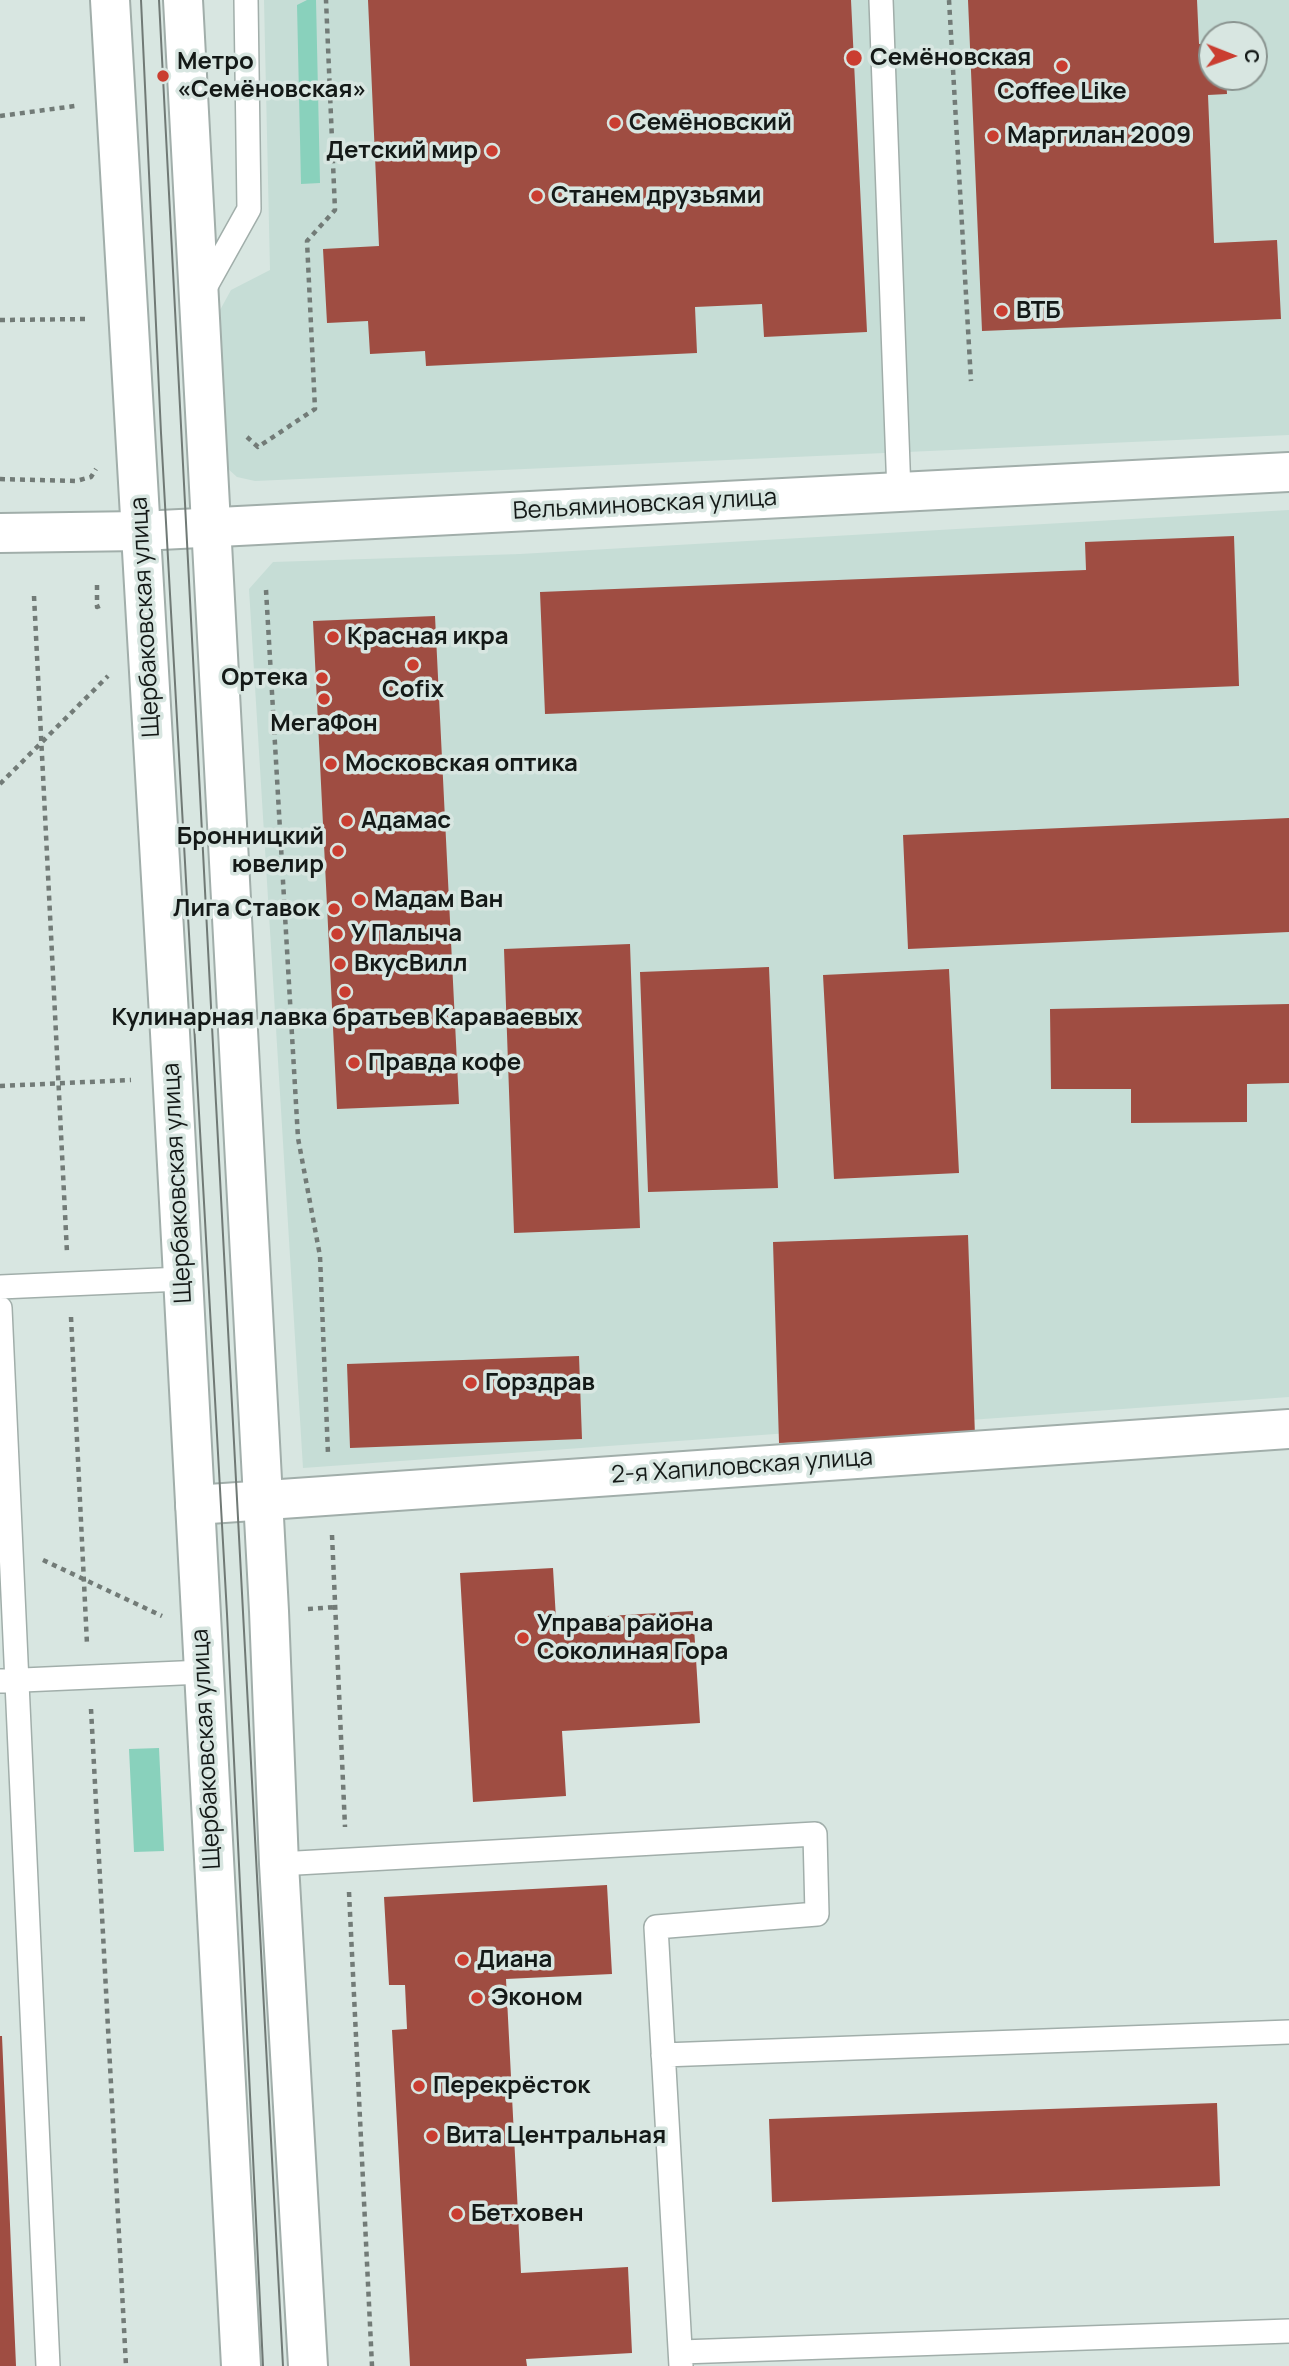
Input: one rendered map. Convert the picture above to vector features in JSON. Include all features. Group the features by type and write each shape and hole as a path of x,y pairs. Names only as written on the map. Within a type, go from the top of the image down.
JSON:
{"main road":[{"name":"Щербаковская улица","path":"110,0 241,2366"},
{"path":"183,0 201,295 279,1864 308,2366"},
{"name":"Вельяминовская улица","path":"0,533 141,531 1289,472"},
{"name":"2-я Хапиловская улица","path":"195,1505 1289,1429"}],"lane":[{"path":"201,295 249,209 246,0"},
{"path":"880,0 899,493"},
{"path":"0,1287 182,1279"},
{"path":"0,1308 11,1544 9,1682 48,2366"},
{"path":"9,1682 203,1671"},
{"path":"279,1864 814,1834 817,1914 656,1927 681,2359 1289,2331"},
{"path":"663,2055 1289,2032"}],"path":[{"path":"240,430 258,447 314,409 307,241 335,210 326,0"},
{"path":"949,0 971,381"},
{"path":"0,116 83,106"},
{"path":"0,320 93,319"},
{"path":"91,477 94,486"},
{"path":"0,479 76,481"},
{"path":"97,585 97,607"},
{"path":"266,590 298,1138 320,1256 328,1461"},
{"path":"34,596 126,2366"},
{"path":"0,784 113,670"},
{"path":"0,1086 135,1080"},
{"path":"331,1530 372,2366"},
{"path":"11,1544 166,1617"}],"shaded area":[{"path":"264,0 1289,0 1289,435 255,481 237,477 226,467 214,321 231,290 270,270"},
{"path":"1289,510 1289,1397 303,1468 249,589 273,562 520,554"}],"green space":[{"path":"307,0 316,0 320,183 301,184 297,5"},
{"path":"159,1748 164,1851 134,1852 129,1749"}],"building":[{"name":"Семёновский","path":"368,0 851,0 867,332 764,337 762,304 695,307 697,353 426,366 425,351 370,354 368,321 327,323 323,249 379,246"},
{"path":"968,0 1197,0 1198,91 1227,91 1227,94 1208,95 1214,243 1277,240 1281,319 982,331"},
{"path":"1234,536 1239,686 545,714 540,592 1086,570 1085,542"},
{"path":"435,616 459,1104 337,1109 313,621"},
{"path":"1289,818 1289,932 908,949 903,835"},
{"path":"630,944 640,1228 514,1233 504,949"},
{"path":"769,967 778,1188 648,1192 640,972"},
{"path":"949,969 959,1173 834,1179 823,975"},
{"path":"1289,1004 1289,1083 1247,1084 1247,1122 1131,1123 1131,1089 1051,1089 1050,1009"},
{"path":"968,1235 975,1436 779,1443 773,1242"},
{"path":"579,1356 582,1439 350,1448 347,1364"},
{"path":"553,1568 556,1619 693,1611 700,1723 562,1731 566,1796 473,1802 460,1573"},
{"path":"607,1885 612,1974 506,1979 521,2273 628,2267 632,2353 526,2359 527,2366 410,2366 392,2030 407,2029 405,1985 389,1985 384,1897"},
{"path":"2,2036 16,2366 0,2366"},
{"path":"1217,2103 1220,2186 772,2202 769,2119"}],"tram line":[{"path":"141,0 161,433 227,1614 263,2366"},
{"path":"159,0 283,2366"}],"place":[{"name":"Семёновская","path":"854,58"},
{"name":"Coffee Like","path":"1062,66"},
{"name":"Метро «Семёновская»","path":"163,76"},
{"name":"Семёновский","path":"615,123"},
{"name":"Маргилан 2009","path":"993,136"},
{"name":"Детский мир","path":"492,151"},
{"name":"Станем друзьями","path":"537,196"},
{"name":"ВТБ","path":"1002,311"},
{"name":"Красная икра","path":"333,637"},
{"name":"Cofix","path":"413,665"},
{"name":"Ортека","path":"322,678"},
{"name":"МегаФон","path":"324,699"},
{"name":"Московская оптика","path":"331,764"},
{"name":"Адамас","path":"347,821"},
{"name":"Бронницкий ювелир","path":"338,851"},
{"name":"Мадам Ван","path":"360,900"},
{"name":"Лига Ставок","path":"334,909"},
{"name":"У Палыча","path":"337,934"},
{"name":"ВкусВилл","path":"340,964"},
{"name":"Кулинарная лавка братьев Караваевых","path":"345,992"},
{"name":"Правда кофе","path":"354,1063"},
{"name":"Горздрав","path":"471,1383"},
{"name":"Управа района Соколиная Гора","path":"523,1638"},
{"name":"Диана","path":"463,1960"},
{"name":"Эконом","path":"477,1998"},
{"name":"Перекрёсток","path":"419,2086"},
{"name":"Вита Центральная","path":"432,2136"},
{"name":"Бетховен","path":"457,2214"}]}
